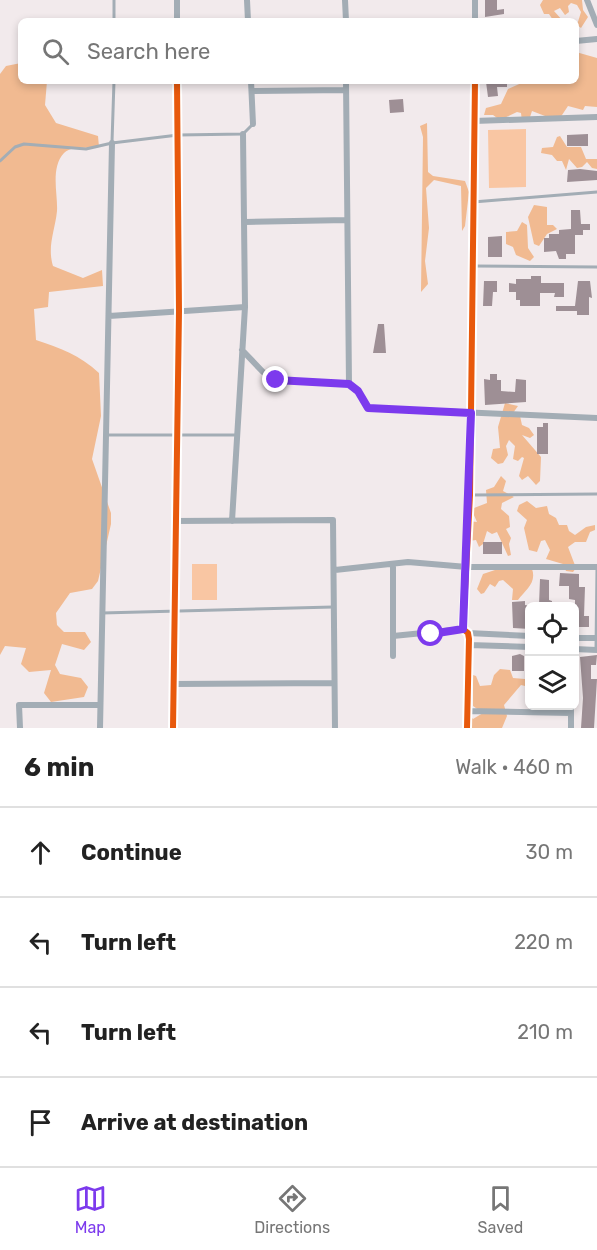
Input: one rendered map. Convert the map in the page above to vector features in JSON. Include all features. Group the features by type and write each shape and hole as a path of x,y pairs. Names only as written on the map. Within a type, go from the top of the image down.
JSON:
{"street":[{"path":"177,0 177,18"},
{"path":"247,0 248,18"},
{"path":"345,0 346,18"},
{"path":"475,0 475,18"},
{"path":"587,0 597,25"},
{"path":"579,41 597,39"},
{"path":"173,728 178,311 177,84"},
{"path":"251,84 253,124"},
{"path":"346,84 349,384"},
{"path":"467,728 469,645 465,631 470,495 475,84"},
{"path":"252,91 346,90"},
{"path":"474,121 597,117"},
{"path":"232,520 245,307 243,134"},
{"path":"100,728 100,613 108,435 112,143"},
{"path":"245,222 347,220"},
{"path":"109,316 245,307"},
{"path":"242,350 263,372 276,380 349,384 358,391 368,408 597,418"},
{"path":"174,521 333,520 335,728"},
{"path":"335,570 408,562 466,567 597,566"},
{"path":"393,564 393,656"},
{"path":"393,636 465,631 525,636"},
{"path":"579,638 596,638"},
{"path":"469,645 525,647"},
{"path":"579,649 596,650"},
{"path":"174,684 334,683"},
{"path":"20,728 19,705 100,705"},
{"path":"467,711 525,710"},
{"path":"571,710 571,728"}],"lane":[{"path":"114,0 114,18"},
{"path":"112,143 114,84"},
{"path":"0,161 15,147 24,144 86,149 112,143 178,135 243,134 253,124"},
{"path":"473,201 597,192"},
{"path":"473,266 597,267"},
{"path":"108,435 237,435"},
{"path":"470,495 597,494"},
{"path":"596,650 597,566"},
{"path":"100,613 333,607"}],"shaded area":[{"path":"543,0 582,0 583,10 588,17 581,28 579,18 581,12 577,5 571,3 568,6 569,12 565,15 560,8 554,11 560,18 552,18 549,14 544,14 540,5"},
{"path":"579,53 597,58 597,107 585,106 583,110 568,106 558,121 532,111 530,117 522,122 521,113 517,112 500,120 493,115 484,115 486,108 501,104 508,89 519,84 579,84"},
{"path":"18,64 18,84 47,84 45,105 56,123 98,136 99,147 71,149 64,153 57,166 57,211 51,259 53,266 83,278 102,270 103,286 49,292 48,307 34,309 36,340 77,357 99,373 101,416 92,459 111,513 111,524 98,581 92,589 70,593 56,613 57,625 64,632 85,632 91,642 84,650 62,644 55,665 60,674 81,678 88,687 84,697 51,702 44,693 51,670 29,672 21,664 26,648 5,646 0,655 0,74 6,66"},
{"path":"427,123 428,172 433,176 465,181 469,192 465,226 462,231 461,186 434,180 426,188 429,228 425,261 428,284 421,292 423,137 420,126"},
{"path":"526,129 526,187 489,188 488,130"},
{"path":"560,136 567,147 581,147 586,159 597,159 597,169 592,168 587,162 577,168 569,159 566,170 562,161 557,161 552,155 541,153 542,148 553,147 557,137"},
{"path":"534,205 547,207 547,225 553,225 557,229 547,234 539,246 534,244 528,217"},
{"path":"522,222 527,225 528,248 534,257 530,261 516,255 513,247 506,244 506,232 517,231"},
{"path":"505,403 518,406 513,413 520,416 522,425 529,428 534,435 530,438 522,435 541,457 540,481 536,485 528,476 522,480 519,476 524,458 518,461 513,459 515,446 509,440 506,446 508,455 503,463 498,464 491,458 493,449 500,448 498,427"},
{"path":"501,476 506,481 503,491 514,497 502,503 501,509 509,516 510,527 506,529 511,538 509,544 511,555 508,556 497,532 492,534 487,531 483,544 479,547 476,540 469,541 469,521 477,522 473,513 474,508 487,503 486,490 494,487"},
{"path":"527,501 536,508 547,506 549,514 556,518 559,525 567,525 569,531 575,535 586,527 595,525 595,530 590,532 586,542 575,542 568,547 576,568 573,572 566,571 563,564 546,559 550,550 545,540 541,541 537,552 529,550 524,528 527,520 517,511 519,505"},
{"path":"192,564 217,564 217,600 192,600"},
{"path":"504,567 532,569 532,582 518,600 512,600 513,589 503,580 499,581 495,587 490,584 484,593 481,594 477,589 483,574"},
{"path":"500,669 510,670 513,678 525,679 525,686 521,685 504,705 507,716 502,728 469,728 471,717 473,719 483,713 473,706 473,675 476,676 480,686 491,685 494,675"}],"building":[{"path":"485,0 497,0 497,10 504,9 504,14 485,17"},
{"path":"486,84 507,84 507,87 497,87 498,96 488,97"},
{"path":"403,99 404,112 390,113 389,100"},
{"path":"588,134 588,146 567,146 567,135"},
{"path":"568,170 597,171 597,180 567,182"},
{"path":"571,210 580,210 581,224 590,224 590,230 583,230 583,235 575,235 575,254 566,254 566,259 559,259 556,251 544,252 544,238 549,238 549,234 559,234 559,230 571,229"},
{"path":"502,236 502,257 488,257 488,237"},
{"path":"531,276 541,276 541,283 564,283 564,297 554,297 555,293 540,293 540,306 520,306 520,300 516,300 516,292 509,292 509,283 516,284 516,279 531,279"},
{"path":"484,281 497,281 497,292 493,292 492,306 483,306"},
{"path":"578,281 590,281 592,298 589,297 589,315 577,315 577,311 556,311 556,306 575,306"},
{"path":"378,324 384,324 386,353 373,353"},
{"path":"490,374 497,374 497,380 501,380 501,391 515,392 516,379 526,380 526,402 485,405 484,379 490,380"},
{"path":"543,423 548,423 548,454 537,454 537,427 543,427"},
{"path":"483,542 502,542 502,554 483,554"},
{"path":"560,573 579,574 579,587 585,587 584,616 589,616 589,627 579,627 579,602 569,599 569,586 559,586"},
{"path":"540,579 549,580 549,600 552,602 539,602"},
{"path":"525,601 525,629 513,628 512,602"},
{"path":"520,654 524,656 524,671 512,671 512,656"},
{"path":"597,655 596,665 591,665 591,679 597,679 594,728 581,728 583,698 580,657"}],"cycle path":[{"path":"173,728 179,311 177,84"},
{"path":"467,728 469,639 468,633 463,629 470,495 475,84"}],"route":[{"path":"276,380 349,384 358,391 368,408 471,413 470,495 463,629 431,634"}]}
